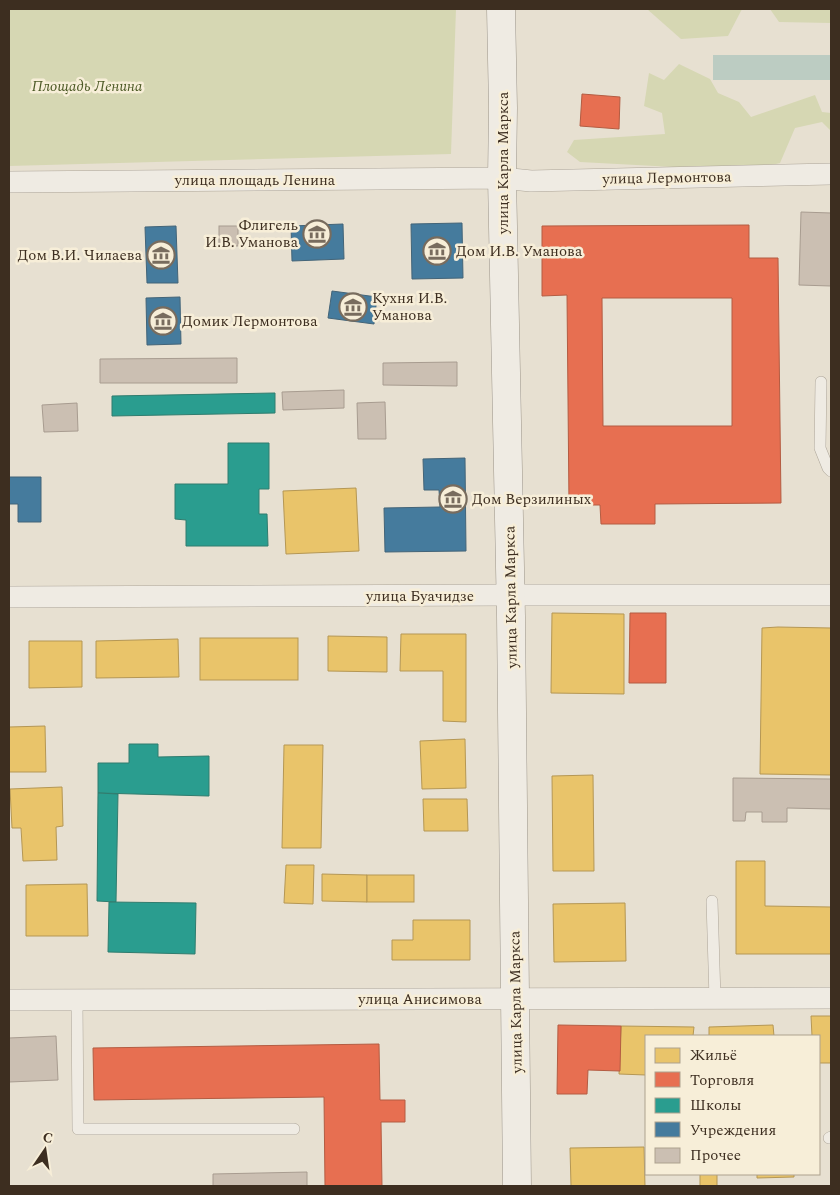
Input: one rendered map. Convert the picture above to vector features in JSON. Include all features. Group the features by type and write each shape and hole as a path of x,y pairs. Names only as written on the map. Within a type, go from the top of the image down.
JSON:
{"street":[{"name":"улица Карла Маркса","path":"501,9 502,178 511,595 517,1186"},
{"name":"улица Лермонтова","path":"502,178 531,181 831,174"},
{"name":"улица площадь Ленина","path":"9,182 502,178"},
{"name":"улица Буачидзе","path":"9,597 831,596"},
{"name":"улица Анисимова","path":"9,1000 831,998"}],"lane":[{"path":"821,382 820,448 831,471"},
{"path":"712,901 715,999"},
{"path":"77,1000 78,1129 294,1129"}],"green space":[{"name":"Площадь Ленина","path":"9,9 456,9 451,154 9,166"},
{"path":"647,9 742,9 728,36 681,39"},
{"path":"770,9 831,9 831,23 779,22"},
{"path":"679,64 710,79 718,93 739,102 751,117 815,95 822,112 831,113 831,131 822,122 795,128 780,163 748,171 580,162 567,152 574,140 665,134 662,113 644,106 649,73 664,80"}],"shaded area":[{"path":"713,55 831,55 831,80 713,80"}],"building: Жильё":[{"path":"356,488 359,551 286,554 283,491"},
{"path":"552,613 624,614 624,694 551,693"},
{"path":"762,628 831,628 831,775 760,774"},
{"path":"401,634 466,634 466,722 443,721 443,671 400,671"},
{"path":"328,636 387,637 387,672 328,671"},
{"path":"200,638 298,638 298,680 200,680"},
{"path":"178,639 179,677 96,678 96,641"},
{"path":"29,641 82,641 82,687 29,688"},
{"path":"45,726 46,772 9,772 9,727"},
{"path":"465,739 466,788 422,789 420,741"},
{"path":"284,745 323,745 321,848 282,848"},
{"path":"593,775 594,871 553,871 552,776"},
{"path":"62,787 63,826 56,827 57,860 23,861 21,828 12,828 10,789"},
{"path":"423,799 467,799 468,831 424,831"},
{"path":"736,861 765,861 765,906 831,907 831,954 736,954"},
{"path":"286,865 314,865 313,904 284,903"},
{"path":"322,874 367,875 367,902 322,901"},
{"path":"367,875 414,875 414,902 367,902"},
{"path":"87,884 88,936 26,936 26,885"},
{"path":"625,903 626,961 554,962 553,904"},
{"path":"413,920 470,920 470,960 392,960 392,940 413,940"},
{"path":"811,1016 831,1016 831,1063 820,1063 820,1035 812,1035"},
{"path":"773,1025 774,1035 709,1035 709,1027"},
{"path":"621,1026 694,1027 693,1035 645,1035 645,1075 619,1074"},
{"path":"644,1147 645,1186 571,1186 570,1148"},
{"path":"700,1175 717,1175 717,1186 700,1186"},
{"path":"757,1175 794,1175 794,1177 757,1178"}],"building: Торговля":[{"path":"582,94 620,97 619,129 580,126"},
{"path":"749,225 749,258 778,258 781,503 655,504 655,524 601,524 600,505 569,505 567,295 542,296 542,226","holes":["602,298 732,298 732,426 603,426"]},
{"path":"630,613 666,613 666,683 629,683"},
{"path":"558,1025 621,1026 620,1071 588,1070 587,1094 557,1094"},
{"path":"379,1044 380,1100 405,1100 405,1122 381,1122 382,1186 325,1186 324,1097 94,1100 93,1048"}],"building: Школы":[{"path":"275,393 275,413 112,416 112,396"},
{"path":"228,443 269,443 269,489 259,489 259,514 267,514 268,546 186,546 186,520 175,519 175,484 228,484"},
{"path":"129,744 158,744 158,757 209,756 209,796 98,793 98,763 129,763"},
{"path":"98,793 118,794 116,902 97,901"},
{"path":"109,902 196,903 195,954 108,952"}],"building: Учреждения":[{"name":"Дом И.В. Уманова","path":"462,223 463,278 412,279 411,224"},
{"name":"Флигель И.В. Уманова","path":"343,224 344,259 292,261 291,226"},
{"name":"Дом В.И. Чилаева","path":"176,226 178,283 147,283 145,227"},
{"name":"Кухня И.В. Уманова","path":"332,291 377,297 374,324 328,318"},
{"name":"Домик Лермонтова","path":"180,297 181,344 147,345 146,298"},
{"name":"Дом Верзилиных","path":"465,458 466,551 385,552 384,508 440,507 439,490 424,490 423,459"},
{"path":"9,477 41,477 41,522 18,522 18,504 9,504"}],"building: Прочее":[{"path":"801,212 831,213 831,286 799,285"},
{"path":"219,226 238,226 238,246 219,246"},
{"path":"237,358 237,383 100,383 100,359"},
{"path":"457,362 457,386 383,385 383,363"},
{"path":"344,390 344,408 283,410 282,392"},
{"path":"385,402 386,439 358,439 357,403"},
{"path":"77,403 78,431 44,432 42,405"},
{"path":"733,778 831,779 831,809 787,808 787,822 762,822 762,812 746,812 745,821 733,821"},
{"path":"56,1036 58,1080 9,1082 9,1038"},
{"path":"307,1172 307,1186 213,1186 213,1174"}],"place":[{"name":"Флигель И.В. Уманова","path":"317,234"},
{"name":"Дом И.В. Уманова","path":"437,251"},
{"name":"Дом В.И. Чилаева","path":"161,255"},
{"name":"Кухня И.В. Уманова","path":"353,307"},
{"name":"Домик Лермонтова","path":"163,321"},
{"name":"Дом Верзилиных","path":"453,499"}]}
